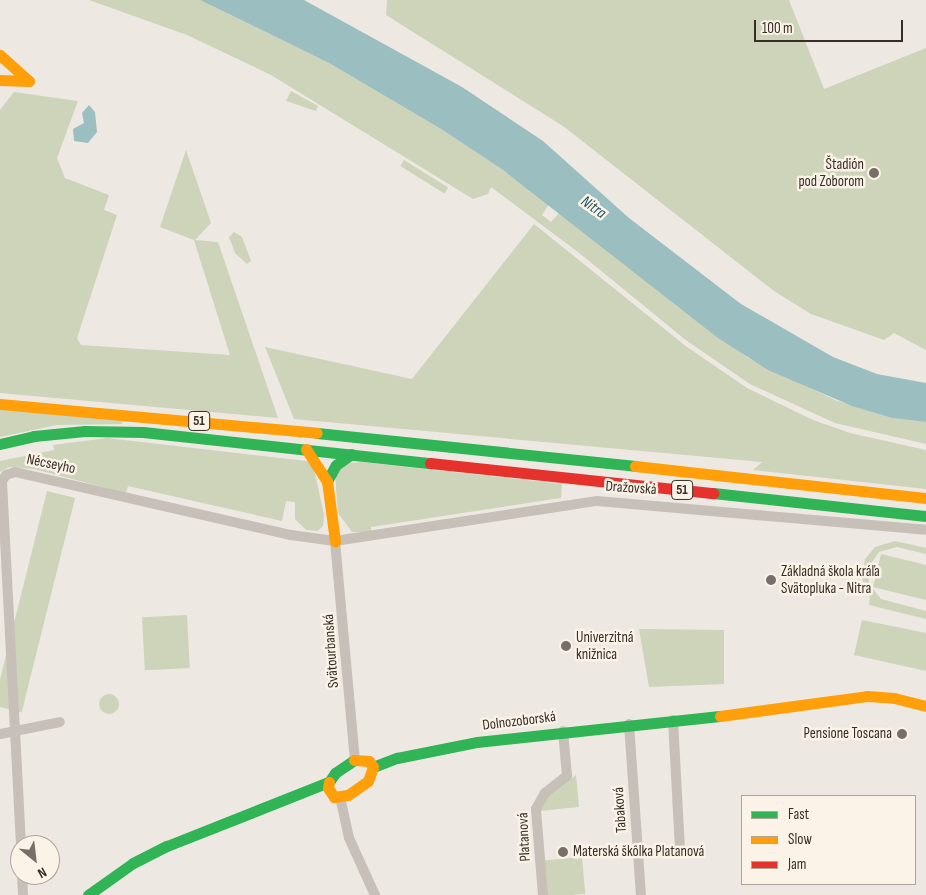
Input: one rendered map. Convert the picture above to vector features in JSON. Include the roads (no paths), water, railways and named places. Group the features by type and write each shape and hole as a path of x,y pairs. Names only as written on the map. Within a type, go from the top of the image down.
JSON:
{"main road":[{"path":"0,54 29,81"},
{"path":"0,71 29,81"},
{"path":"0,80 29,81"},
{"name":"51","path":"0,404 66,407 926,498"},
{"name":"51","path":"0,444 34,436 116,431 306,449 926,516"},
{"path":"306,449 327,481 336,541"},
{"path":"327,481 336,465 352,454"},
{"name":"Dolnozoborská","path":"373,767 397,758 477,742 867,696 894,698 926,706"},
{"path":"88,895 133,863 167,846 329,782 335,773 355,759 369,761 373,767 368,781 340,797 330,793 329,782"}],"street":[{"name":"Nécseyho","path":"20,835 2,481 6,475 14,472 291,535 336,541"},
{"name":"Dražovská","path":"336,541 598,501 926,530"},
{"name":"Svätourbanská","path":"336,541 355,759"},
{"path":"673,720 680,850"},
{"path":"0,734 60,722"},
{"name":"Tabaková","path":"629,724 641,895"},
{"name":"Platanová","path":"543,895 536,808 545,793 567,776 563,731"},
{"path":"340,797 349,838 375,895"}],"water":[{"name":"Nitra","path":"200,0 304,0 462,87 543,141 629,218 741,304 833,357 877,374 926,383 926,422 892,418 852,406 768,370 718,338 503,170 441,129 329,63"},
{"path":"89,105 95,112 97,132 88,143 74,141 73,129 84,123 82,113"}],"place":[{"name":"Štadión pod Zoborom","path":"874,173"},
{"name":"Základná škola kráľa Svätopluka - Nitra","path":"771,580"},
{"name":"Univerzitná knižnica","path":"566,646"},
{"name":"Pensione Toscana","path":"902,734"},
{"name":"Materská škôlka Platanová","path":"563,852"}]}
